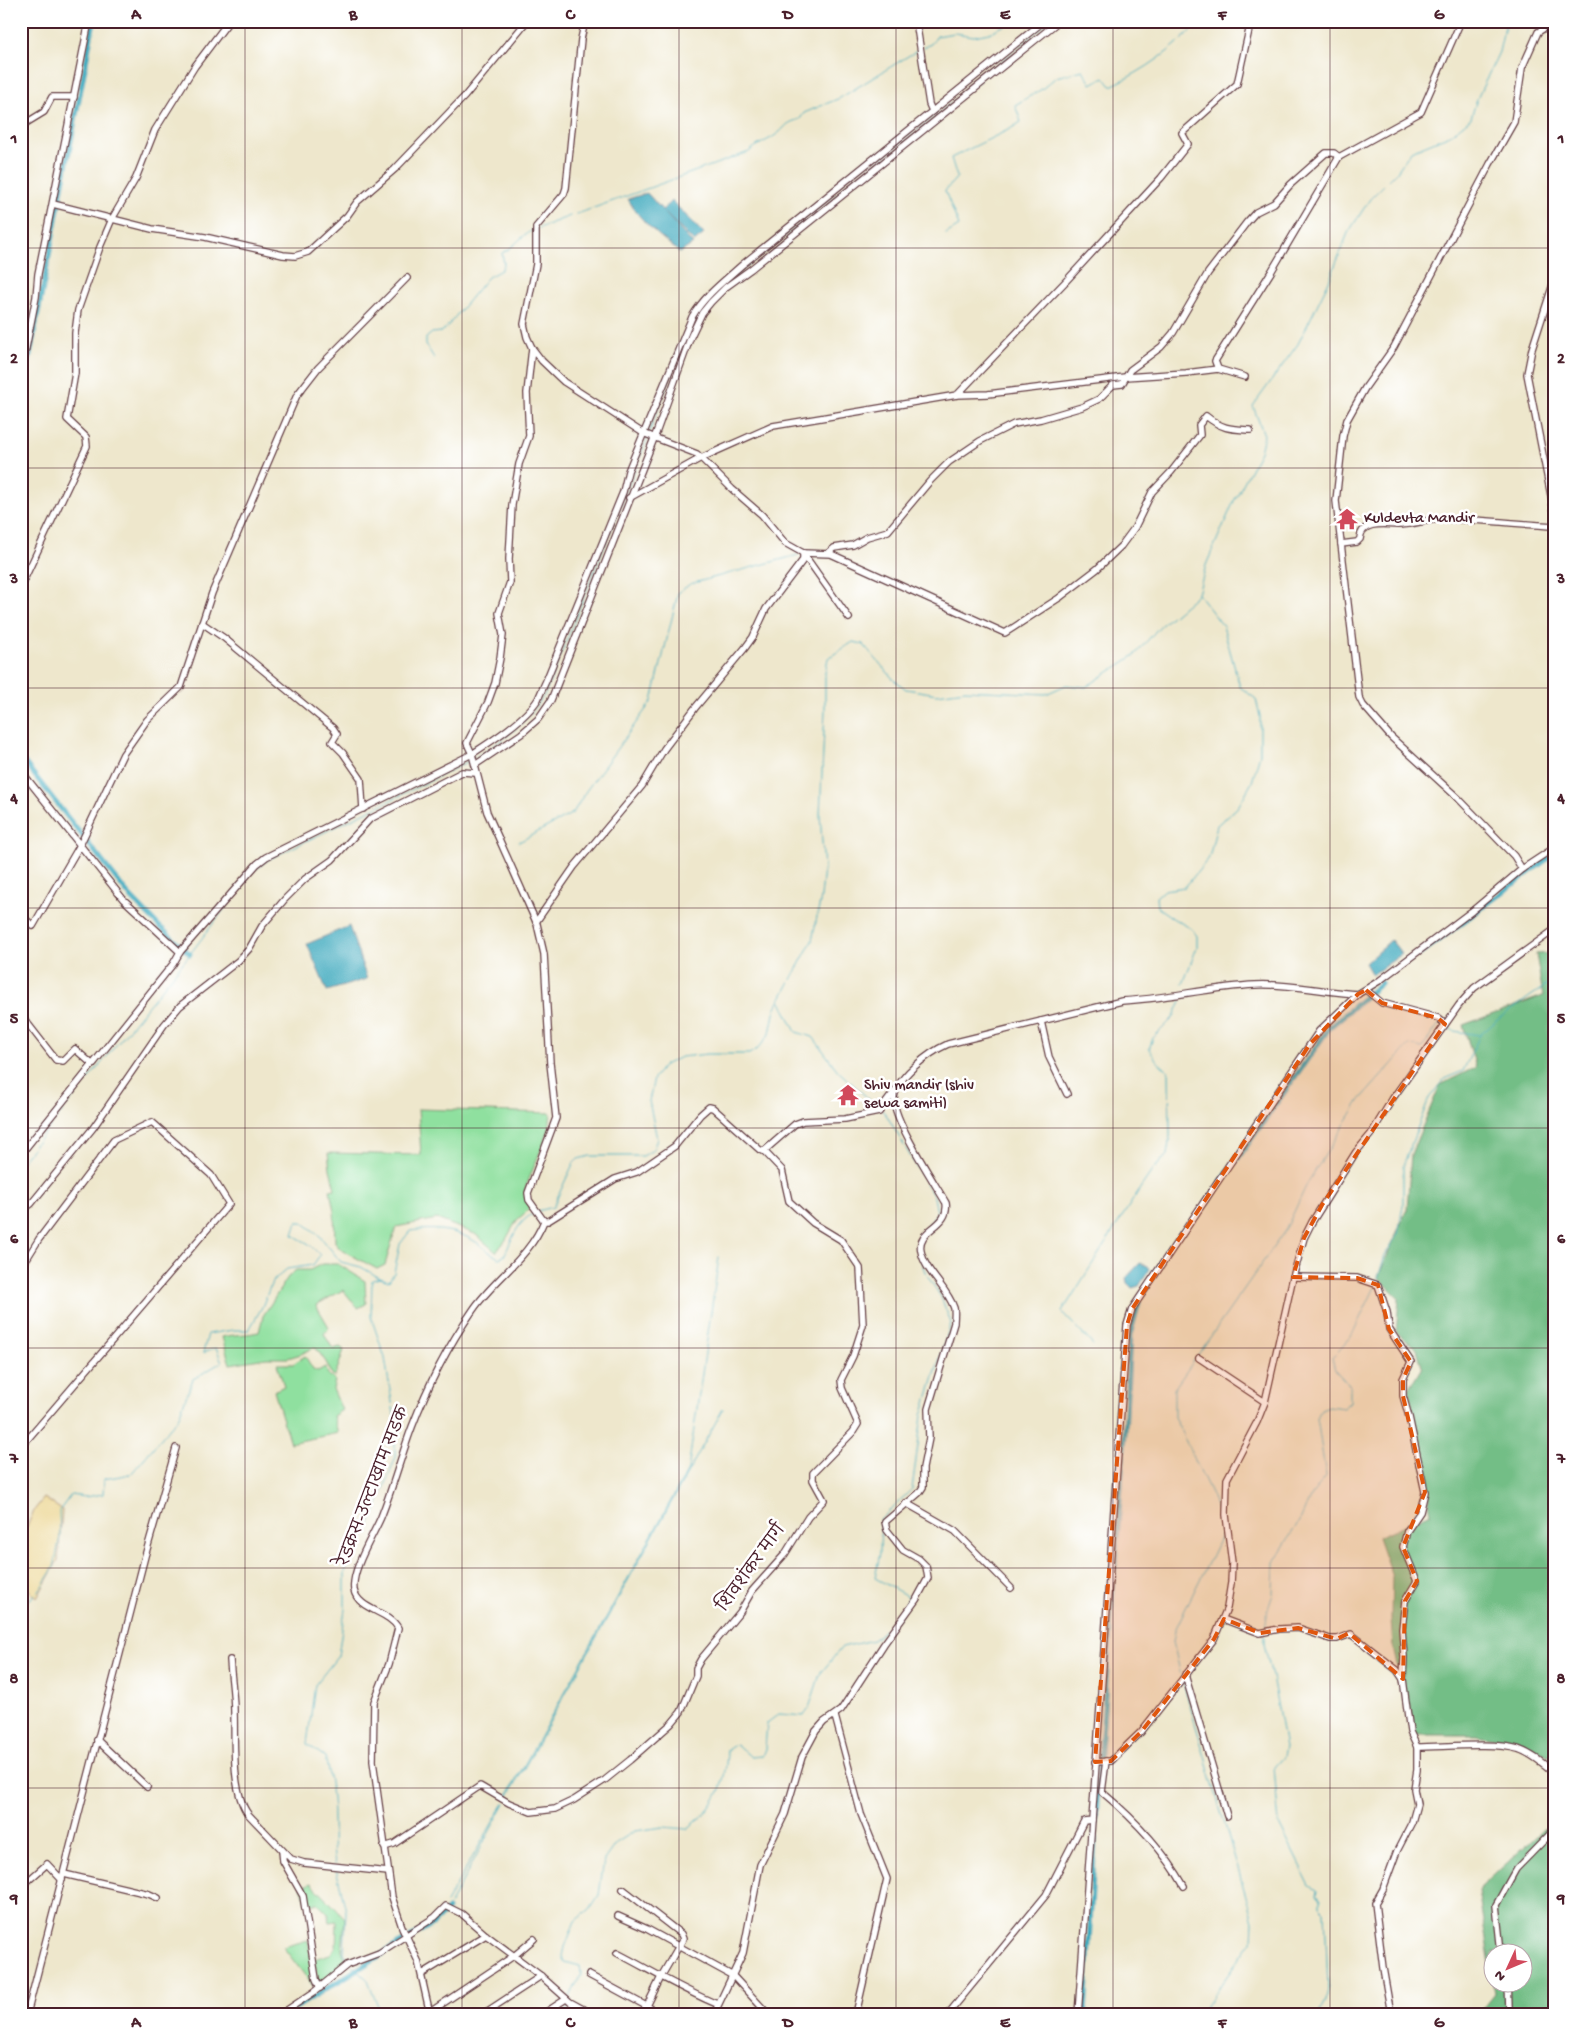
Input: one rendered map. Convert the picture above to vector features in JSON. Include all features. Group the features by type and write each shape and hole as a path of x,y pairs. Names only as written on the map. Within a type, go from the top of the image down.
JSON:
{"street":[{"path":"21,373 36,297 38,274 89,21"},
{"path":"21,586 87,446 86,437 67,419 75,373 78,310 112,219 136,178 155,130 195,66 229,21"},
{"path":"53,204 152,229 205,238 282,255 295,256 308,252 347,216 357,202 395,168 465,96 527,21"},
{"path":"585,21 581,33 566,188 564,194 536,227 536,264 524,324 527,337 532,348 542,361 564,382 643,433 693,452 701,458 762,515 785,543 803,553 849,618"},
{"path":"916,21 929,104 932,111"},
{"path":"473,759 523,716 538,699 623,492 628,471 643,433 692,317 708,295 1044,21"},
{"path":"21,1154 173,964 180,952 257,864 266,857 473,759 521,734 538,719 551,700 691,336 702,313 726,287 752,269 1059,21"},
{"path":"957,395 1161,178 1188,144 1182,133 1237,84 1251,21"},
{"path":"1218,369 1215,360 1271,272 1339,157 1421,112 1461,21"},
{"path":"1522,869 1514,856 1459,798 1391,736 1363,705 1359,697 1336,501 1339,461 1347,420 1365,388 1394,347 1514,122 1522,68 1538,32 1554,22"},
{"path":"21,126 44,112 52,97 74,97"},
{"path":"828,553 834,548 853,545 867,536 888,531 930,481 949,462 980,441 1014,424 1041,419 1082,407 1099,399 1114,385 1122,384 1130,370 1161,347 1173,333 1208,274 1256,212 1274,203 1291,184 1326,153 1334,153 1339,157"},
{"path":"21,914 33,926 81,845 124,754 148,720 181,687 212,593 298,395 318,368 407,278"},
{"path":"1554,281 1532,349 1527,374 1554,512"},
{"path":"532,348 527,393 529,436 516,481 509,540 510,582 499,613 503,635 495,683 467,743 487,812 536,922 544,954 550,1064 556,1118 528,1193 529,1200 543,1219 548,1221 615,1179 636,1172 675,1146 700,1115 709,1107 713,1108 760,1150 764,1151 795,1124 804,1121 845,1119 879,1112 915,1066 935,1050 948,1044 1122,1001 1253,985 1277,984 1329,992 1358,994"},
{"path":"629,498 701,458 773,426 957,395 988,394 1125,377 1218,369 1245,377"},
{"path":"803,553 828,553 1005,633 1059,598 1097,569 1121,546 1135,527 1152,492 1171,472 1200,435 1199,425 1206,416 1218,426 1228,429 1250,430"},
{"path":"1341,544 1357,542 1365,528 1379,523 1402,525 1424,520 1444,519 1554,526"},
{"path":"536,922 574,867 642,786 664,750 695,708 753,637 766,609 803,560 803,553"},
{"path":"202,624 224,638 333,728 337,734 332,742 343,753 361,780 363,810"},
{"path":"21,771 132,908 180,952"},
{"path":"21,1211 31,1204 93,1128 164,1025 180,1006 238,962 249,949 262,926 305,879 332,860 370,819 462,772 476,773"},
{"path":"1184,1886 1159,1851 1124,1810 1102,1792 1101,1761 1127,1325 1132,1308 1319,1031 1358,994 1472,911 1522,869 1554,848"},
{"path":"1101,1761 1111,1761 1141,1732 1214,1639 1223,1619 1231,1583 1232,1563 1226,1515 1227,1479 1266,1402 1293,1276 1304,1238 1317,1214 1393,1098 1445,1024 1474,988 1554,930"},
{"path":"1366,990 1371,996 1382,1002 1438,1018 1445,1024"},
{"path":"21,1015 56,1060 63,1061 75,1049 93,1065"},
{"path":"1041,1021 1049,1057 1067,1094"},
{"path":"714,2014 717,2004 733,1976 743,1953 760,1865 785,1814 802,1757 816,1730 841,1710 884,1644 916,1600 928,1578 926,1566 919,1559 903,1550 887,1530 886,1522 919,1493 922,1487 923,1468 929,1438 928,1409 954,1323 954,1308 927,1267 920,1249 924,1235 943,1219 948,1212 946,1203 899,1120 894,1101 897,1088"},
{"path":"21,1268 39,1239 114,1140 152,1122 211,1175 229,1204 21,1447"},
{"name":"शिवशंकर मार्ग","path":"384,1848 394,1844 480,1786 507,1802 531,1812 565,1806 605,1780 671,1724 681,1712 696,1676 696,1668 701,1659 740,1612 752,1591 785,1554 808,1517 824,1500 813,1480 813,1472 853,1432 858,1424 842,1388 841,1380 853,1356 864,1325 862,1279 860,1268 841,1240 813,1223 789,1201 782,1170 764,1151"},
{"name":"रेडक्रस-उल्टाखाम सडक","path":"430,2013 418,1960 406,1936 392,1897 373,1761 374,1702 389,1664 398,1628 395,1621 360,1601 354,1592 354,1581 358,1564 372,1539 396,1479 412,1428 432,1378 474,1309 513,1267 543,1219"},
{"path":"1293,1276 1357,1278 1378,1285 1387,1312 1389,1329 1411,1362 1403,1379 1402,1396 1409,1417 1425,1492 1420,1512 1408,1531 1403,1548 1418,1581 1405,1601 1402,1629 1403,1679 1410,1732 1417,1747 1417,1770 1414,1789 1417,1804 1412,1822 1397,1851 1383,1889 1375,1903 1391,2014"},
{"path":"1199,1358 1266,1402"},
{"path":"27,2014 162,1492 176,1448"},
{"path":"906,1504 955,1531 1011,1588"},
{"path":"1223,1619 1263,1633 1279,1629 1298,1628 1330,1639 1337,1639 1351,1634 1397,1670 1403,1679"},
{"path":"230,1660 237,1782 243,1807 291,1859 304,1863 388,1872"},
{"path":"1183,1678 1227,1816"},
{"path":"835,1716 861,1814 887,1879 856,2014"},
{"path":"97,1740 147,1787"},
{"path":"1417,1747 1486,1746 1519,1749 1554,1773"},
{"path":"1078,2014 1092,1820 1101,1761"},
{"path":"948,2014 1046,1895 1084,1821 1092,1820"},
{"path":"1499,1942 1496,1905 1516,1869 1554,1830"},
{"path":"282,1851 283,1861 303,1896 316,1979 320,1988"},
{"path":"21,1887 47,1864 63,1877 158,1898"},
{"path":"623,1889 681,1934 683,1939 662,1975 643,2014"},
{"path":"281,2014 320,1988 350,1964 379,1953 435,1917 446,1906 462,1914 486,1935 542,1976 568,2001 592,2014"},
{"path":"618,1916 733,1976 768,2014"},
{"path":"422,1974 486,1935"},
{"path":"430,2013 534,1940"},
{"path":"616,1953 662,1975 691,1993 717,2004"},
{"path":"589,1974 660,2014"},
{"path":"483,2014 542,1976"},
{"path":"1504,2014 1508,2008 1508,1992"},
{"path":"543,2014 568,2001"}],"highlighted area":[{"path":"1366,990 1382,1003 1438,1018 1445,1024 1322,1205 1304,1238 1293,1277 1357,1278 1378,1285 1389,1329 1411,1362 1403,1379 1403,1396 1425,1492 1403,1547 1417,1581 1405,1601 1403,1679 1349,1633 1337,1639 1298,1628 1260,1633 1224,1619 1214,1639 1141,1732 1111,1761 1095,1762 1127,1325 1132,1309 1310,1044 1358,994"}],"green space":[{"path":"1554,953 1554,1758 1522,1743 1476,1735 1413,1735 1393,1648 1391,1619 1392,1577 1378,1537 1431,1513 1409,1389 1422,1367 1417,1349 1396,1332 1399,1298 1378,1277 1407,1209 1411,1154 1440,1085 1476,1067 1463,1025 1543,996 1536,954"},
{"path":"418,1109 551,1113 549,1130 525,1189 525,1197 532,1207 517,1220 496,1252 475,1234 437,1219 396,1227 385,1265 377,1269 340,1249 335,1242 334,1211 330,1190 335,1189 328,1153 421,1155"},
{"path":"322,1264 338,1264 365,1281 366,1304 358,1308 343,1290 316,1305 329,1327 324,1334 333,1349 340,1347 344,1350 335,1376 333,1376 315,1347 288,1358 266,1358 230,1364 222,1337 259,1332 263,1316 288,1277 296,1270 310,1270"},
{"path":"305,1356 313,1369 318,1371 325,1367 328,1374 335,1381 333,1389 342,1410 333,1416 338,1433 290,1443 274,1391 284,1386 277,1364 293,1364"},
{"path":"1554,1819 1554,2014 1479,2014 1495,1992 1532,1992 1532,1942 1486,1942 1478,1890"},
{"path":"311,1883 345,1918 342,1950 347,1962 319,1984 314,1959 330,1954 336,1948 337,1921 330,1922 328,1913 318,1903 307,1904 301,1887"},
{"path":"308,1940 313,1973 313,1986 283,1947"}],"sand":[{"path":"44,1498 62,1510 58,1560 37,1598 21,1582 21,1539 35,1509"}],"water":[{"path":"647,193 693,244 680,253 644,222 628,199"},
{"path":"672,201 704,234 694,242 662,210"},
{"path":"349,926 367,979 327,991 307,944"},
{"path":"1391,940 1402,954 1372,975 1365,963"},
{"path":"1140,1263 1148,1266 1150,1269 1139,1286 1132,1288 1127,1283 1126,1278"}],"waterway":[{"path":"21,402 94,21"},
{"path":"924,47 931,44 937,36 954,33 974,36 989,33 1013,21"},
{"path":"721,287 980,80 1049,21"},
{"path":"946,234 959,226 945,191 957,177 951,158 1021,122 1015,105 1042,89 1056,77 1083,70 1091,84 1104,77 1111,86 1136,73 1170,50 1199,21"},
{"path":"538,1211 553,1207 573,1164 578,1159 590,1156 643,1156 653,1150 657,1139 649,1101 654,1078 664,1065 681,1057 707,1054 749,1054 759,1048 770,1033 775,1009 812,941 821,897 824,868 820,815 825,673 828,658 853,642 863,644 894,680 906,689 937,694 965,690 1046,694 1066,685 1086,687 1135,655 1160,626 1198,594 1206,565 1234,501 1260,452 1264,435 1253,406 1298,344 1329,281 1348,233 1370,199 1396,173 1411,151 1450,135 1471,118 1477,99 1499,52 1506,21"},
{"path":"577,214 749,152 777,134 788,124 800,119 804,113 840,98 918,50"},
{"path":"539,228 570,216"},
{"path":"434,358 426,345 426,338 432,333 441,332 446,328 488,277 501,270 504,264 502,253 533,230"},
{"path":"649,433 675,364"},
{"path":"474,758 514,730 531,713 545,694 648,437"},
{"path":"519,842 573,813 586,791 652,701 678,593 690,584 798,555"},
{"path":"1183,984 1197,947 1197,936 1192,929 1157,907 1156,897 1164,890 1185,887 1209,858 1217,825 1238,807 1252,782 1260,754 1260,716 1256,699 1240,687 1223,626 1198,594"},
{"path":"21,758 128,894 190,954"},
{"path":"256,869 269,859 471,760"},
{"path":"1420,954 1554,854"},
{"path":"21,1162 190,954 247,879"},
{"path":"1377,1281 1385,1255 1398,1234 1403,1205 1403,1166 1429,1098 1444,1079 1463,1071 1480,1035 1501,1017 1554,980"},
{"path":"1206,1204 1330,1027 1381,983"},
{"path":"780,1000 796,1032 813,1037 838,1071 879,1108"},
{"path":"1093,1345 1062,1312 1141,1187 1152,1171 1167,1155 1170,1136 1169,1072 1157,1061 1149,1049 1153,1038 1173,1018 1181,1001"},
{"path":"1181,1676 1173,1642 1175,1630 1220,1538 1222,1525 1212,1495 1174,1417 1174,1389 1286,1229 1308,1182 1360,1100 1409,1045 1422,1048 1439,1024 1443,1026"},
{"path":"1447,1027 1454,1031 1479,1035"},
{"path":"882,1110 934,1197 937,1212 922,1234"},
{"path":"21,1607 38,1592 54,1567 60,1536 59,1511 71,1495 85,1497 103,1494 104,1479 131,1474 178,1418 193,1379 222,1362 216,1348 203,1353 208,1334 233,1330 249,1330 262,1307 272,1282 287,1269 313,1265 320,1255 309,1244 293,1235 297,1222 302,1222 319,1235 341,1262 361,1267 389,1281 394,1273 400,1244 410,1231 448,1231 462,1235 473,1240 499,1258 504,1256 519,1225 535,1213"},
{"path":"506,1798 688,1470 719,1257"},
{"path":"569,1999 581,1974 580,1966 565,1962 563,1956 565,1947 575,1921 590,1909 599,1895 604,1860 616,1843 635,1831 663,1827 687,1829 697,1821 718,1795 722,1785 727,1750 736,1744 751,1757 762,1756 765,1749 767,1723 779,1714 804,1716 810,1705 820,1674 842,1647 873,1640 899,1618 909,1597 875,1578 880,1553 881,1519 912,1489 922,1415 951,1323 941,1297 925,1272 921,1260"},
{"path":"335,1864 331,1788 327,1765 325,1757 307,1744 315,1685 338,1656 345,1609 345,1572 374,1515 395,1459 395,1421 385,1358 371,1317 372,1280 380,1278"},
{"path":"1265,1629 1268,1609 1273,1594 1274,1562 1301,1518 1311,1495 1326,1477 1317,1418 1321,1409 1329,1406 1343,1408 1350,1402 1350,1386 1335,1370 1332,1358 1351,1337 1375,1287"},
{"path":"1085,2014 1097,1802 1125,1433 1130,1335 1139,1302"},
{"path":"507,1799 723,1409"},
{"path":"1264,1635 1264,1644 1285,1747 1283,1757 1274,1767 1279,1824 1310,1886 1317,1890 1316,1895 1320,1900 1320,1906 1325,1911 1328,1989 1326,2001 1319,2014"},
{"path":"1183,1682 1253,1921 1252,1941 1200,2014"},
{"path":"446,1903 504,1803"},
{"path":"450,1904 505,1803"},
{"path":"336,1868 346,1911 344,1953 350,1961"},
{"path":"411,1937 434,1923 448,1909"},
{"path":"295,2008 405,1940"},
{"path":"352,1965 368,1980 381,2014"},
{"path":"565,2014 567,2003"}],"place":[{"name":"Kuldevta Mandir","path":"1347,519"},
{"name":"Shiv mandir (shiv sewa samiti)","path":"848,1095"}]}
